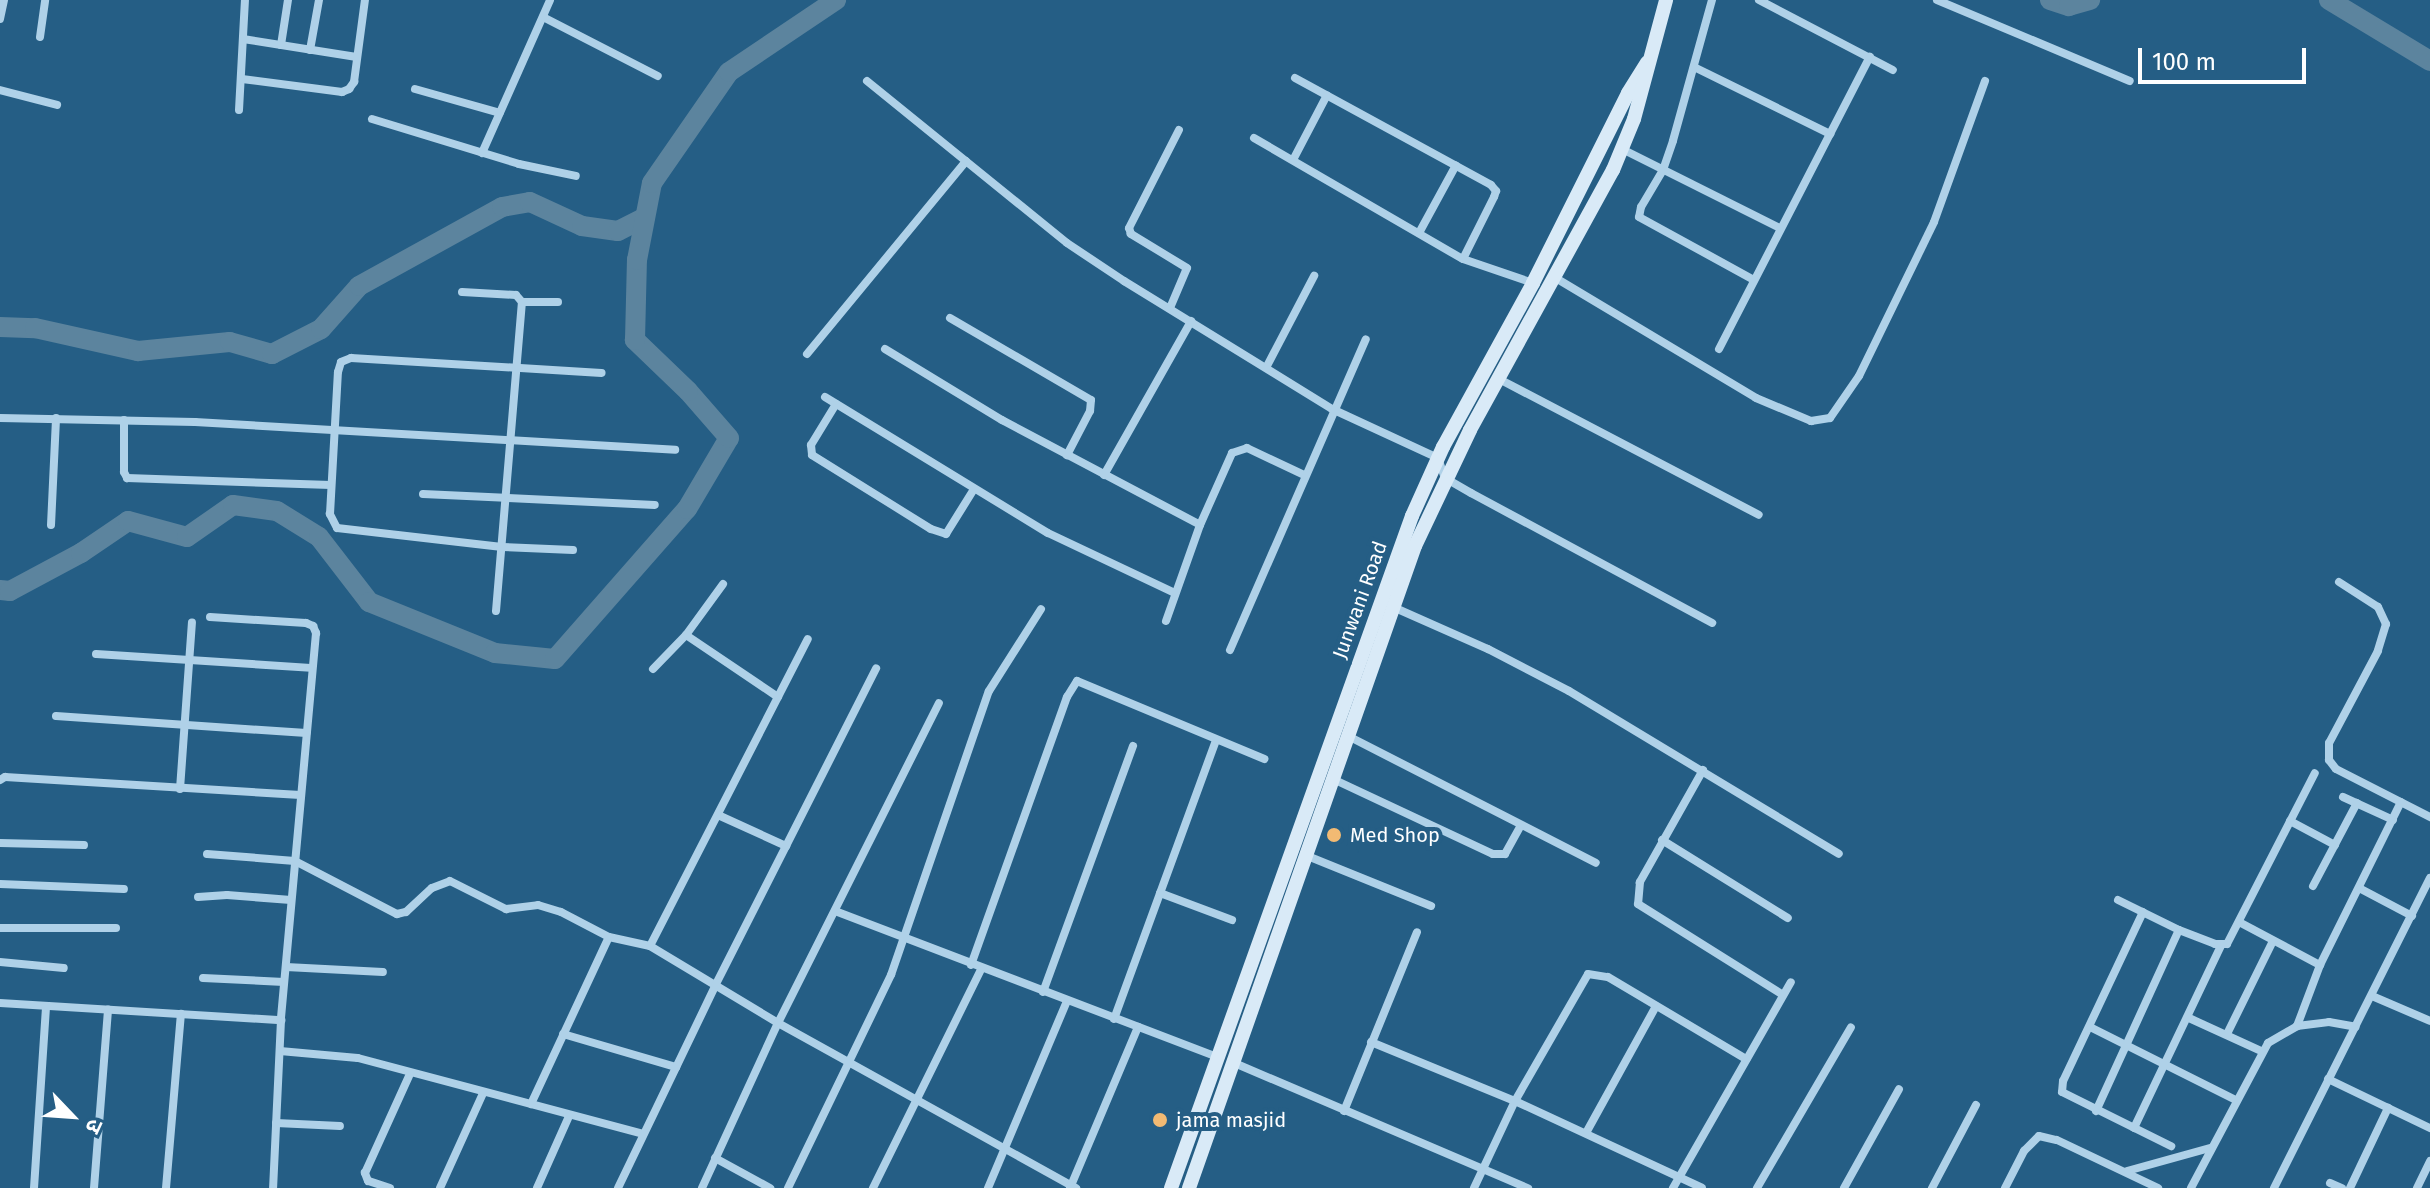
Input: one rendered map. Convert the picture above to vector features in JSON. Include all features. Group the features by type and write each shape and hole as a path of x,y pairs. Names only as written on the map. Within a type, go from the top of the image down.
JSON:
{"main road":[{"name":"Junwani Road","path":"1189,1188 1415,546 1445,478 1555,279 1622,149 1634,119 1666,0"},
{"name":"Junwani Road","path":"1171,1188 1381,600 1438,458 1533,283 1628,93 1651,55"}],"street":[{"path":"0,19 4,0"},
{"path":"40,37 45,0"},
{"path":"239,110 245,0"},
{"path":"281,45 288,0"},
{"path":"310,50 319,0"},
{"path":"242,79 342,92 354,82 365,0"},
{"path":"1712,0 1663,170 1641,207 1639,217 1754,280"},
{"path":"1759,0 1893,70"},
{"path":"1937,0 2130,81"},
{"path":"482,153 548,1"},
{"path":"543,17 658,76"},
{"path":"243,39 357,57"},
{"path":"1719,349 1870,57"},
{"path":"1694,67 1830,134"},
{"path":"1295,78 1456,165 1496,191 1463,259"},
{"path":"867,81 1067,243 1332,409 1438,458 1445,478 1712,623"},
{"path":"1546,258 1555,279 1756,398 1811,421 1830,418 1859,376 1934,222 1985,81"},
{"path":"415,89 500,113"},
{"path":"0,90 57,105"},
{"path":"1293,160 1327,95"},
{"path":"372,119 482,153 576,176"},
{"path":"1170,308 1187,268 1131,234 1129,228 1179,130"},
{"path":"1254,138 1463,259 1533,283"},
{"path":"1622,149 1780,228"},
{"path":"807,354 966,161"},
{"path":"1419,233 1456,165"},
{"path":"1267,366 1314,276"},
{"path":"462,292 516,295 522,302 496,611"},
{"path":"522,302 558,302"},
{"path":"950,318 1091,400 1090,411 1067,455"},
{"path":"1104,475 1191,321"},
{"path":"1230,650 1332,409 1366,339"},
{"path":"885,349 1067,455 1200,525"},
{"path":"573,550 502,547 357,533 337,528 330,514 338,372 344,359 602,373"},
{"path":"1499,379 1759,515"},
{"path":"825,397 1082,551 1175,593"},
{"path":"836,404 811,445 812,455 931,529 946,534 974,489"},
{"path":"0,418 335,429 675,450"},
{"path":"51,525 56,418"},
{"path":"124,420 124,472 127,478 331,485"},
{"path":"1166,621 1200,525 1227,463 1239,448 1304,475"},
{"path":"423,494 655,505"},
{"path":"2339,582 2378,607 2386,624 2378,651 2329,743 2329,760 2336,769 2430,817"},
{"path":"653,669 686,635 723,584"},
{"path":"1381,600 1549,680 1839,854"},
{"path":"788,1188 904,939 989,691 1041,609"},
{"path":"210,617 313,626 316,633 281,1020 273,1188"},
{"path":"180,789 192,622"},
{"path":"686,635 778,697"},
{"path":"650,946 808,639"},
{"path":"96,654 311,668"},
{"path":"618,1188 716,984 876,668"},
{"path":"971,965 1067,697 1077,681 1264,759"},
{"path":"702,1188 778,1023 939,703"},
{"path":"56,716 306,733"},
{"path":"1350,737 1596,863"},
{"path":"1114,1019 1216,740"},
{"path":"1043,992 1133,746"},
{"path":"1703,770 1640,882 1638,904 1783,995"},
{"path":"2118,900 2179,930 2221,946 2227,944 2315,773"},
{"path":"0,780 5,777 300,795"},
{"path":"1335,780 1493,854 1505,854 1521,825"},
{"path":"2343,797 2393,820"},
{"path":"2297,1026 2320,965 2401,802"},
{"path":"2313,886 2357,803"},
{"path":"718,815 786,846"},
{"path":"2290,821 2335,845"},
{"path":"1662,840 1788,918"},
{"path":"0,843 84,845"},
{"path":"207,854 295,861 397,914 406,912 432,888 450,881 506,909 548,906 609,937 650,946 778,1023 916,1097 1072,1187 1138,1027"},
{"path":"1305,855 1431,906"},
{"path":"2274,1188 2429,882"},
{"path":"0,884 124,889"},
{"path":"2359,888 2412,916"},
{"path":"1160,893 1232,920"},
{"path":"198,897 227,895 291,900"},
{"path":"835,911 1218,1057 1528,1188"},
{"path":"2143,912 2061,1087 2068,1098 2171,1146"},
{"path":"2239,922 2320,965"},
{"path":"0,928 116,928"},
{"path":"2096,1111 2179,930"},
{"path":"1344,1111 1417,932"},
{"path":"531,1104 609,937"},
{"path":"2227,1034 2273,941"},
{"path":"2134,1128 2221,946"},
{"path":"0,962 64,968"},
{"path":"286,967 383,972"},
{"path":"873,1188 981,969"},
{"path":"1474,1188 1515,1101 1588,974 1608,977 1746,1059"},
{"path":"203,978 284,982"},
{"path":"1673,1188 1791,982"},
{"path":"2372,996 2428,1021 2430,1012"},
{"path":"988,1188 1067,1001"},
{"path":"0,1003 281,1020"},
{"path":"34,1188 46,1006"},
{"path":"1586,1133 1656,1006"},
{"path":"94,1188 108,1010"},
{"path":"166,1188 181,1014"},
{"path":"2189,1018 2261,1051"},
{"path":"2191,1188 2261,1051 2297,1026 2329,1022 2356,1027"},
{"path":"1757,1188 1851,1027"},
{"path":"2090,1027 2236,1100"},
{"path":"563,1034 676,1067"},
{"path":"1371,1042 1515,1101 1702,1188"},
{"path":"280,1051 350,1056 643,1134"},
{"path":"390,1188 368,1181 365,1173 410,1074"},
{"path":"2328,1079 2430,1128"},
{"path":"1844,1188 1899,1089"},
{"path":"440,1188 483,1093"},
{"path":"1932,1188 1976,1105"},
{"path":"2350,1188 2388,1108"},
{"path":"537,1188 569,1116"},
{"path":"276,1123 340,1126"},
{"path":"2006,1188 2024,1151 2039,1136 2057,1140 2158,1188"},
{"path":"2127,1171 2210,1148"},
{"path":"715,1158 770,1188"},
{"path":"2417,1188 2430,1163"},
{"path":"2330,1183 2342,1188"}],"waterway":[{"path":"0,590 10,591 81,553 128,521 187,537 233,505 277,511 319,537 369,602 495,653 555,659 687,509 729,438 688,391 635,340 637,260 652,183 729,72 836,0"},
{"path":"2050,0 2069,6 2090,0"},
{"path":"2329,0 2430,61"},
{"path":"0,327 35,328 138,351 230,342 272,354 321,329 359,286 502,207 530,202 582,226 618,231 645,217"}],"place":[{"name":"Med Shop","path":"1334,835"},
{"name":"jama masjid","path":"1160,1120"}]}
